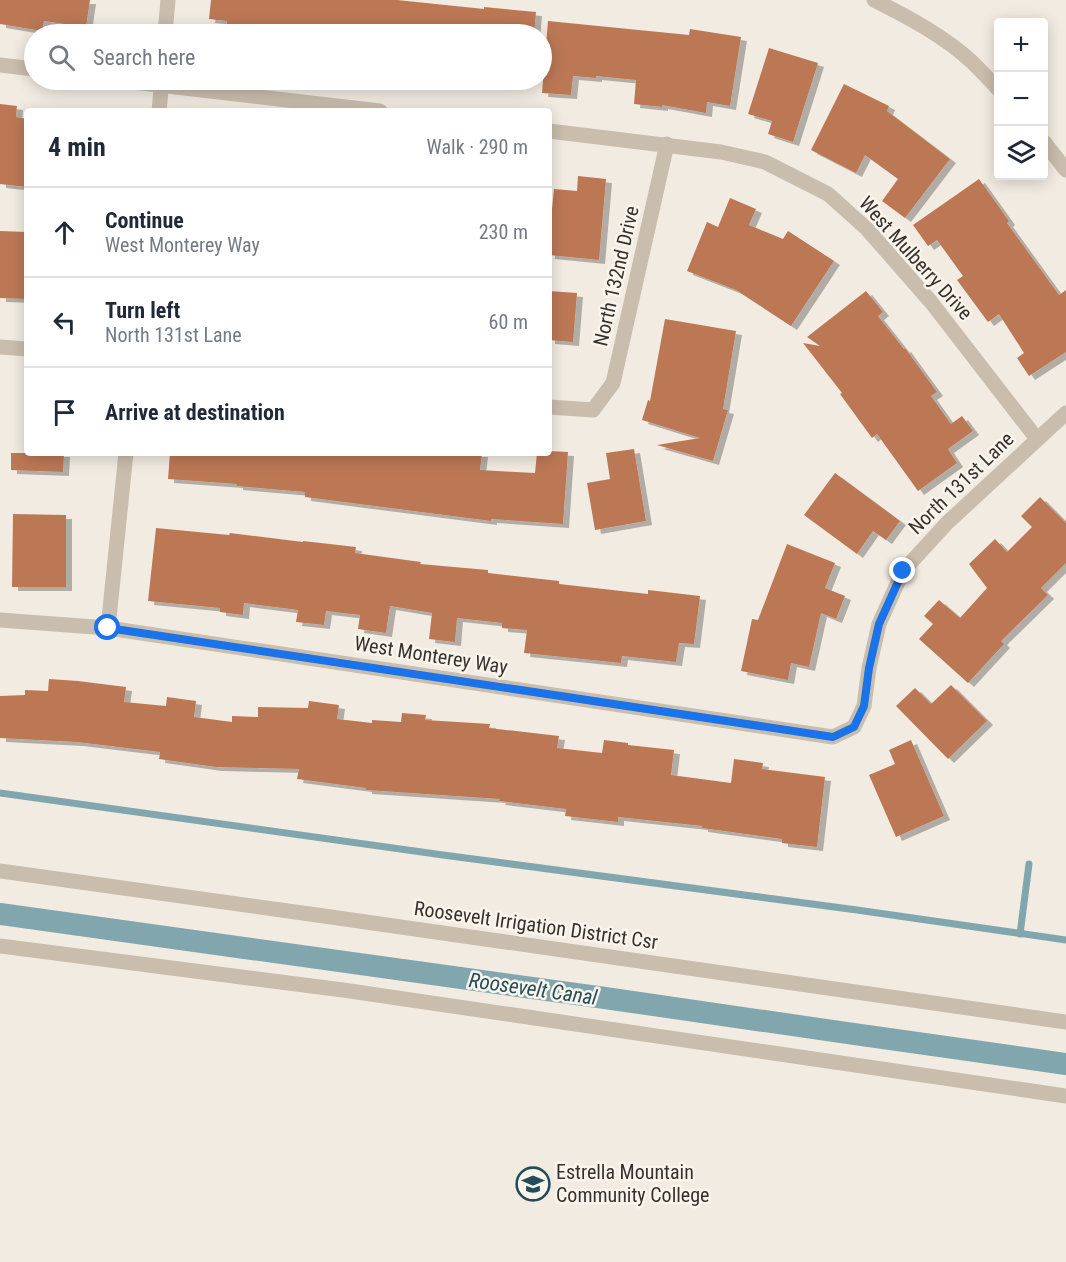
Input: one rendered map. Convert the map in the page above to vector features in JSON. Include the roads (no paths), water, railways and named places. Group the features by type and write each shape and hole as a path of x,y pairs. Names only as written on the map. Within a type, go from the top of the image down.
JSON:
{"street":[{"path":"166,24 168,0"},
{"path":"874,0 940,37 971,61 994,84"},
{"path":"0,65 24,68"},
{"path":"159,108 161,90"},
{"path":"222,90 357,108"},
{"name":"West Mulberry Drive","path":"552,131 721,152 765,162 828,194 867,229 932,302 1037,439"},
{"name":"North 132nd Drive","path":"552,407 593,410 613,383 667,144"},
{"path":"1048,147 1066,170"},
{"path":"0,347 24,349"},
{"name":"North 131st Lane","path":"854,727 864,706 869,668 879,624 903,571 947,523 1066,413"},
{"path":"108,628 126,456"},
{"name":"West Monterey Way","path":"0,620 108,628 833,737 854,727"},
{"name":"Roosevelt Irrigation District Csr","path":"0,871 1066,1022"},
{"path":"0,946 343,990 1066,1095"}],"waterway":[{"path":"0,793 1066,940"},
{"path":"1020,934 1029,864"},
{"name":"Roosevelt Canal","path":"0,914 1066,1064"}],"place":[{"name":"Estrella Mountain Community College","path":"533,1184"}]}
